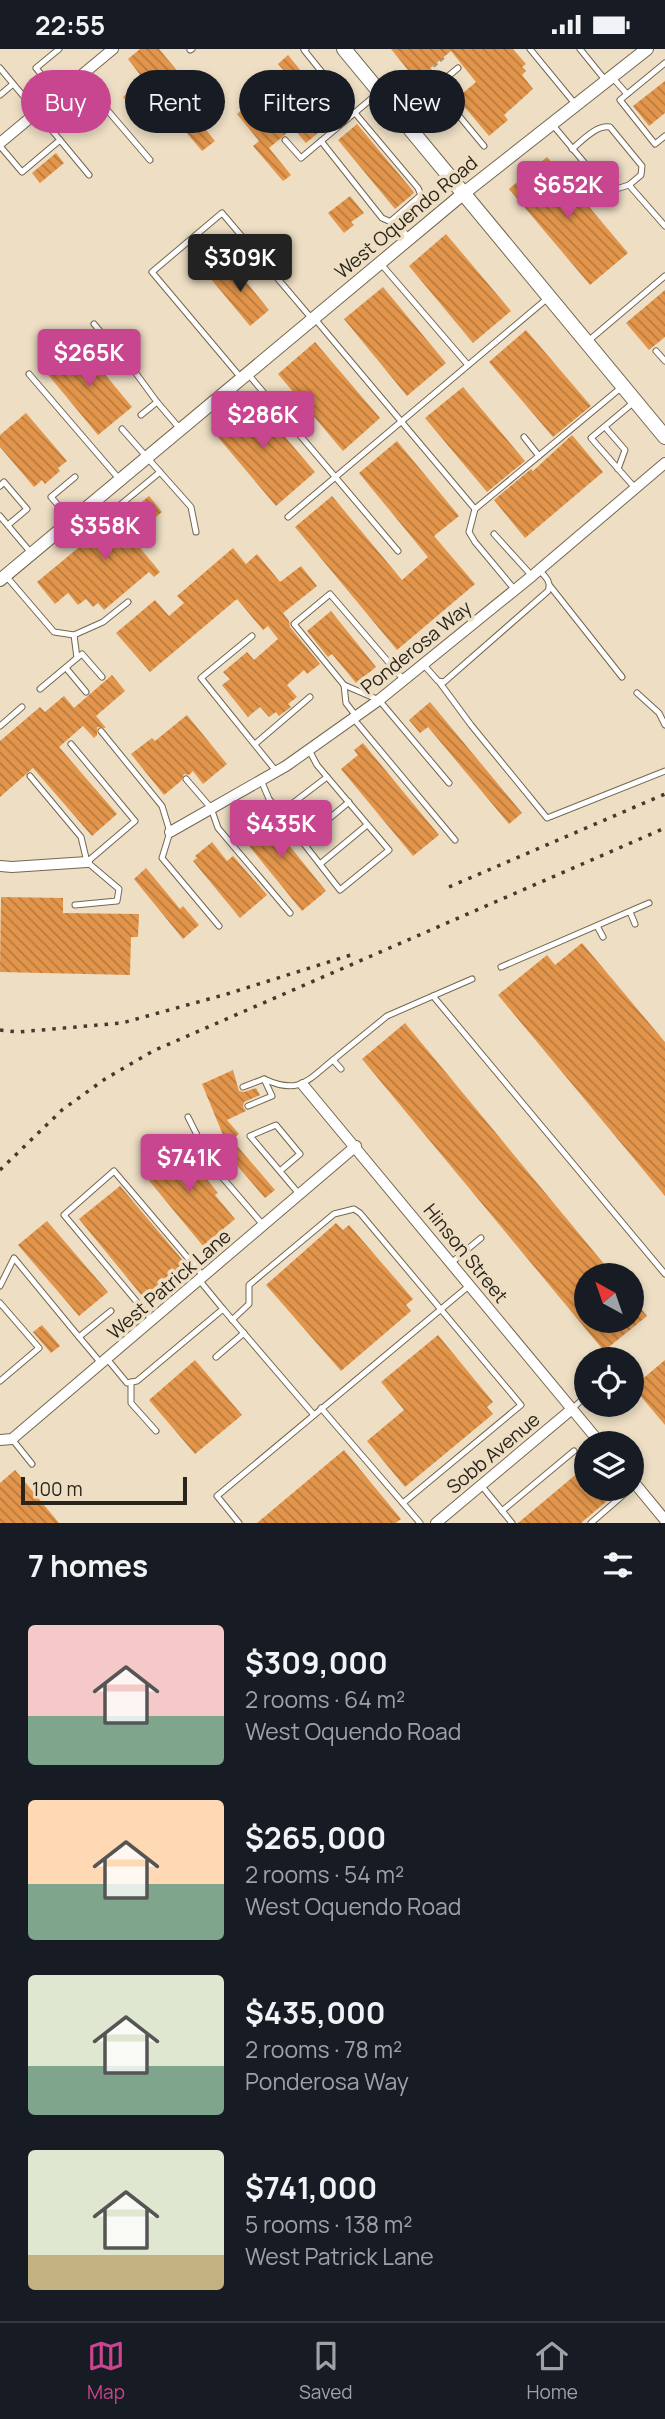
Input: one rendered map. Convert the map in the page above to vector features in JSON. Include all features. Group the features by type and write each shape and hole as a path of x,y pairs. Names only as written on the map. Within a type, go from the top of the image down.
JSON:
{"main road":[{"path":"347,50 369,78"},
{"path":"414,134 622,386 663,429"}],"street":[{"name":"West Oquendo Road","path":"3,578 464,194 647,49"},
{"path":"87,70 107,51"},
{"path":"0,145 21,127"},
{"name":"Ponderosa Way","path":"170,832 276,771 379,700 665,463"},
{"path":"0,866 87,862"},
{"name":"Hinson Street","path":"303,1085 590,1431"},
{"name":"West Patrick Lane","path":"12,1439 356,1146"},
{"name":"Sobb Avenue","path":"436,1523 572,1409"},
{"path":"0,1440 12,1439"},
{"path":"644,1498 665,1520"}],"lane":[{"path":"38,70 36,68 59,49"},
{"path":"306,49 304,50 320,70"},
{"path":"530,49 576,105"},
{"path":"584,50 609,79 627,94"},
{"path":"665,64 620,100 655,144 665,137"},
{"path":"0,68 21,94"},
{"path":"0,95 13,84"},
{"path":"369,101 355,113 421,195 390,222"},
{"path":"111,114 150,160"},
{"path":"465,124 484,146"},
{"path":"552,124 572,149 608,188 619,189 641,175 642,166 610,127 597,129 572,149"},
{"path":"53,133 89,175"},
{"path":"285,140 301,158 331,133"},
{"path":"0,145 22,172 60,141"},
{"path":"321,141 382,218 398,225 410,239"},
{"path":"629,185 665,226"},
{"path":"398,551 152,271 222,213 475,509"},
{"path":"381,264 468,365"},
{"path":"586,342 665,276"},
{"path":"288,517 549,297"},
{"path":"94,324 181,430"},
{"path":"656,351 665,361"},
{"path":"29,374 120,480"},
{"path":"515,590 469,532 475,509 622,386"},
{"path":"635,401 591,438 635,488"},
{"path":"141,415 157,402"},
{"path":"605,427 625,450 618,469"},
{"path":"122,429 191,507 196,532"},
{"path":"524,437 539,456"},
{"path":"90,506 102,520 160,472"},
{"path":"72,521 51,497 75,477"},
{"path":"0,486 4,482 27,509 8,526"},
{"path":"0,516 32,554"},
{"path":"494,534 535,573 548,581 622,677"},
{"path":"3,578 54,632 74,635 103,622 128,602"},
{"path":"440,683 550,586"},
{"path":"404,680 330,594 294,624 344,685 346,703 354,717 455,840"},
{"path":"74,635 77,658"},
{"path":"252,636 201,678 276,771"},
{"path":"40,689 82,654 102,677"},
{"path":"423,664 547,818 665,771"},
{"path":"66,668 86,692"},
{"path":"344,685 361,690 379,700 449,783"},
{"path":"637,694 662,712 665,725"},
{"path":"255,744 310,698"},
{"path":"0,726 22,708"},
{"path":"101,731 162,806 170,832 162,858 219,926"},
{"path":"71,744 135,821 87,862"},
{"path":"261,780 280,813 340,890 389,850 327,777 309,750"},
{"path":"30,776 81,837 87,862 119,889 117,901 75,905"},
{"path":"280,813 327,777"},
{"path":"186,779 211,808 218,828 290,913"},
{"path":"302,841 349,802"},
{"path":"320,864 367,825"},
{"path":"502,967 649,904"},
{"path":"630,912 635,924"},
{"path":"597,926 603,937"},
{"path":"243,1087 264,1079 279,1086 303,1085 387,1016 472,979"},
{"path":"433,996 665,1274"},
{"path":"333,1060 341,1069"},
{"path":"248,1106 272,1096 264,1079"},
{"path":"188,1117 200,1140 203,1155 264,1226"},
{"path":"280,1171 300,1154 276,1125 250,1136 300,1195"},
{"path":"153,1321 64,1215 114,1171 202,1279 223,1309 314,1415"},
{"path":"232,1319 249,1304 249,1285 334,1214 354,1209 521,1405 403,1503"},
{"path":"451,1263 481,1238"},
{"path":"0,1286 14,1258 79,1337 127,1383 137,1381 223,1309"},
{"path":"239,1523 217,1496 470,1285"},
{"path":"0,1303 39,1348 0,1381"},
{"path":"79,1337 111,1311"},
{"path":"216,1357 244,1333"},
{"path":"131,1382 131,1402 156,1431"},
{"path":"321,1408 420,1523"},
{"path":"12,1439 32,1464"},
{"path":"502,1511 574,1451"},
{"path":"481,1485 512,1523"},
{"path":"591,1523 615,1501"}],"path":[{"path":"430,70 445,57"}],"building":[{"path":"140,49 159,49 177,70 136,70 128,59"},
{"path":"391,49 513,49 526,64 522,67 526,71 522,75 533,89 504,115 508,120 489,136 465,108 465,91 476,82 451,51 428,70 408,70"},
{"path":"288,55 300,70 283,70 278,64"},
{"path":"665,81 665,113 649,126 633,106"},
{"path":"357,124 414,193 395,209 338,140 346,133 355,133"},
{"path":"187,133 208,133 215,141 202,151"},
{"path":"252,133 287,133 269,148 291,175 283,181 253,146 259,141"},
{"path":"297,133 318,133 306,143"},
{"path":"56,153 64,163 40,183 32,173"},
{"path":"547,157 628,253 590,285 509,189"},
{"path":"350,196 364,213 351,222 354,225 344,233 328,213"},
{"path":"446,234 511,311 473,343 409,266"},
{"path":"231,263 269,310 250,326 211,279"},
{"path":"383,287 446,363 407,396 344,319"},
{"path":"665,290 665,337 649,350 626,323"},
{"path":"526,330 591,406 553,437 489,362"},
{"path":"315,342 380,418 343,451 278,374"},
{"path":"79,343 132,407 98,435 45,371"},
{"path":"463,387 525,461 487,492 425,418"},
{"path":"250,396 315,472 276,506 211,429"},
{"path":"26,413 67,461 45,484 42,480 34,487 0,447 0,435"},
{"path":"572,435 603,472 525,538 494,500 531,469 533,471"},
{"path":"397,441 459,516 434,536 475,584 397,650 295,527 332,496 402,580 428,557 359,473"},
{"path":"149,496 162,512 131,537 160,572 154,577 149,572 104,610 98,603 93,607 86,599 78,605 68,593 55,604 37,582 113,519 116,523"},
{"path":"233,548 246,564 257,554 280,582 301,566 317,586 283,613 290,627 320,664 307,674 304,670 287,685 297,697 288,704 291,707 279,716 276,712 269,717 260,707 248,717 222,685 230,679 223,672 247,652 254,660 278,639 268,626 263,630 237,599 150,672 116,633 155,600 169,616 184,603 177,596"},
{"path":"331,611 376,667 356,683 332,654 328,657 307,631"},
{"path":"112,675 125,691 96,716 106,728 97,727 97,735 94,738 83,726 59,747 117,814 92,836 33,768 0,797 0,741 40,707 45,712 64,696 74,708"},
{"path":"430,702 522,813 509,824 428,727 420,733 409,720"},
{"path":"187,715 227,764 203,784 193,771 189,775 184,774 181,781 164,795 131,754 152,738 155,741"},
{"path":"363,743 439,835 413,856 341,769 358,755 354,750"},
{"path":"263,810 326,891 302,911 237,831"},
{"path":"212,842 227,861 233,856 267,895 240,918 193,861 197,858 195,856"},
{"path":"146,868 180,909 183,906 199,925 183,939 134,879"},
{"path":"1,897 63,898 63,913 139,914 138,937 131,937 130,975 0,972"},
{"path":"582,943 665,1042 665,1196 498,995 547,955 555,965"},
{"path":"405,1023 603,1263 574,1263 574,1315 362,1059"},
{"path":"233,1070 239,1091 256,1088 260,1095 244,1102 246,1111 227,1120 239,1134 232,1140 275,1190 265,1198 216,1141 223,1135 202,1084"},
{"path":"177,1143 218,1193 215,1195 235,1219 203,1246 142,1172"},
{"path":"120,1186 185,1263 143,1297 79,1219"},
{"path":"47,1221 108,1292 79,1316 18,1245"},
{"path":"336,1223 343,1230 349,1225 413,1299 406,1305 411,1311 341,1371 266,1285"},
{"path":"42,1325 60,1346 51,1353 33,1332"},
{"path":"589,1333 626,1333 609,1347 601,1347"},
{"path":"438,1335 493,1402 487,1407 493,1414 405,1487 367,1441 404,1410 381,1382"},
{"path":"195,1360 242,1415 195,1454 149,1400"},
{"path":"665,1360 665,1425 644,1400 644,1378"},
{"path":"344,1450 401,1519 396,1523 257,1523"},
{"path":"15,1470 59,1523 0,1523 0,1483"},
{"path":"574,1476 574,1501 607,1501 581,1523 518,1523"}],"railway":[{"path":"449,887 665,794"},
{"path":"0,1170 62,1110 105,1079 153,1051 665,828"},
{"path":"0,1030 18,1032 122,1023 227,994 354,954"}]}
